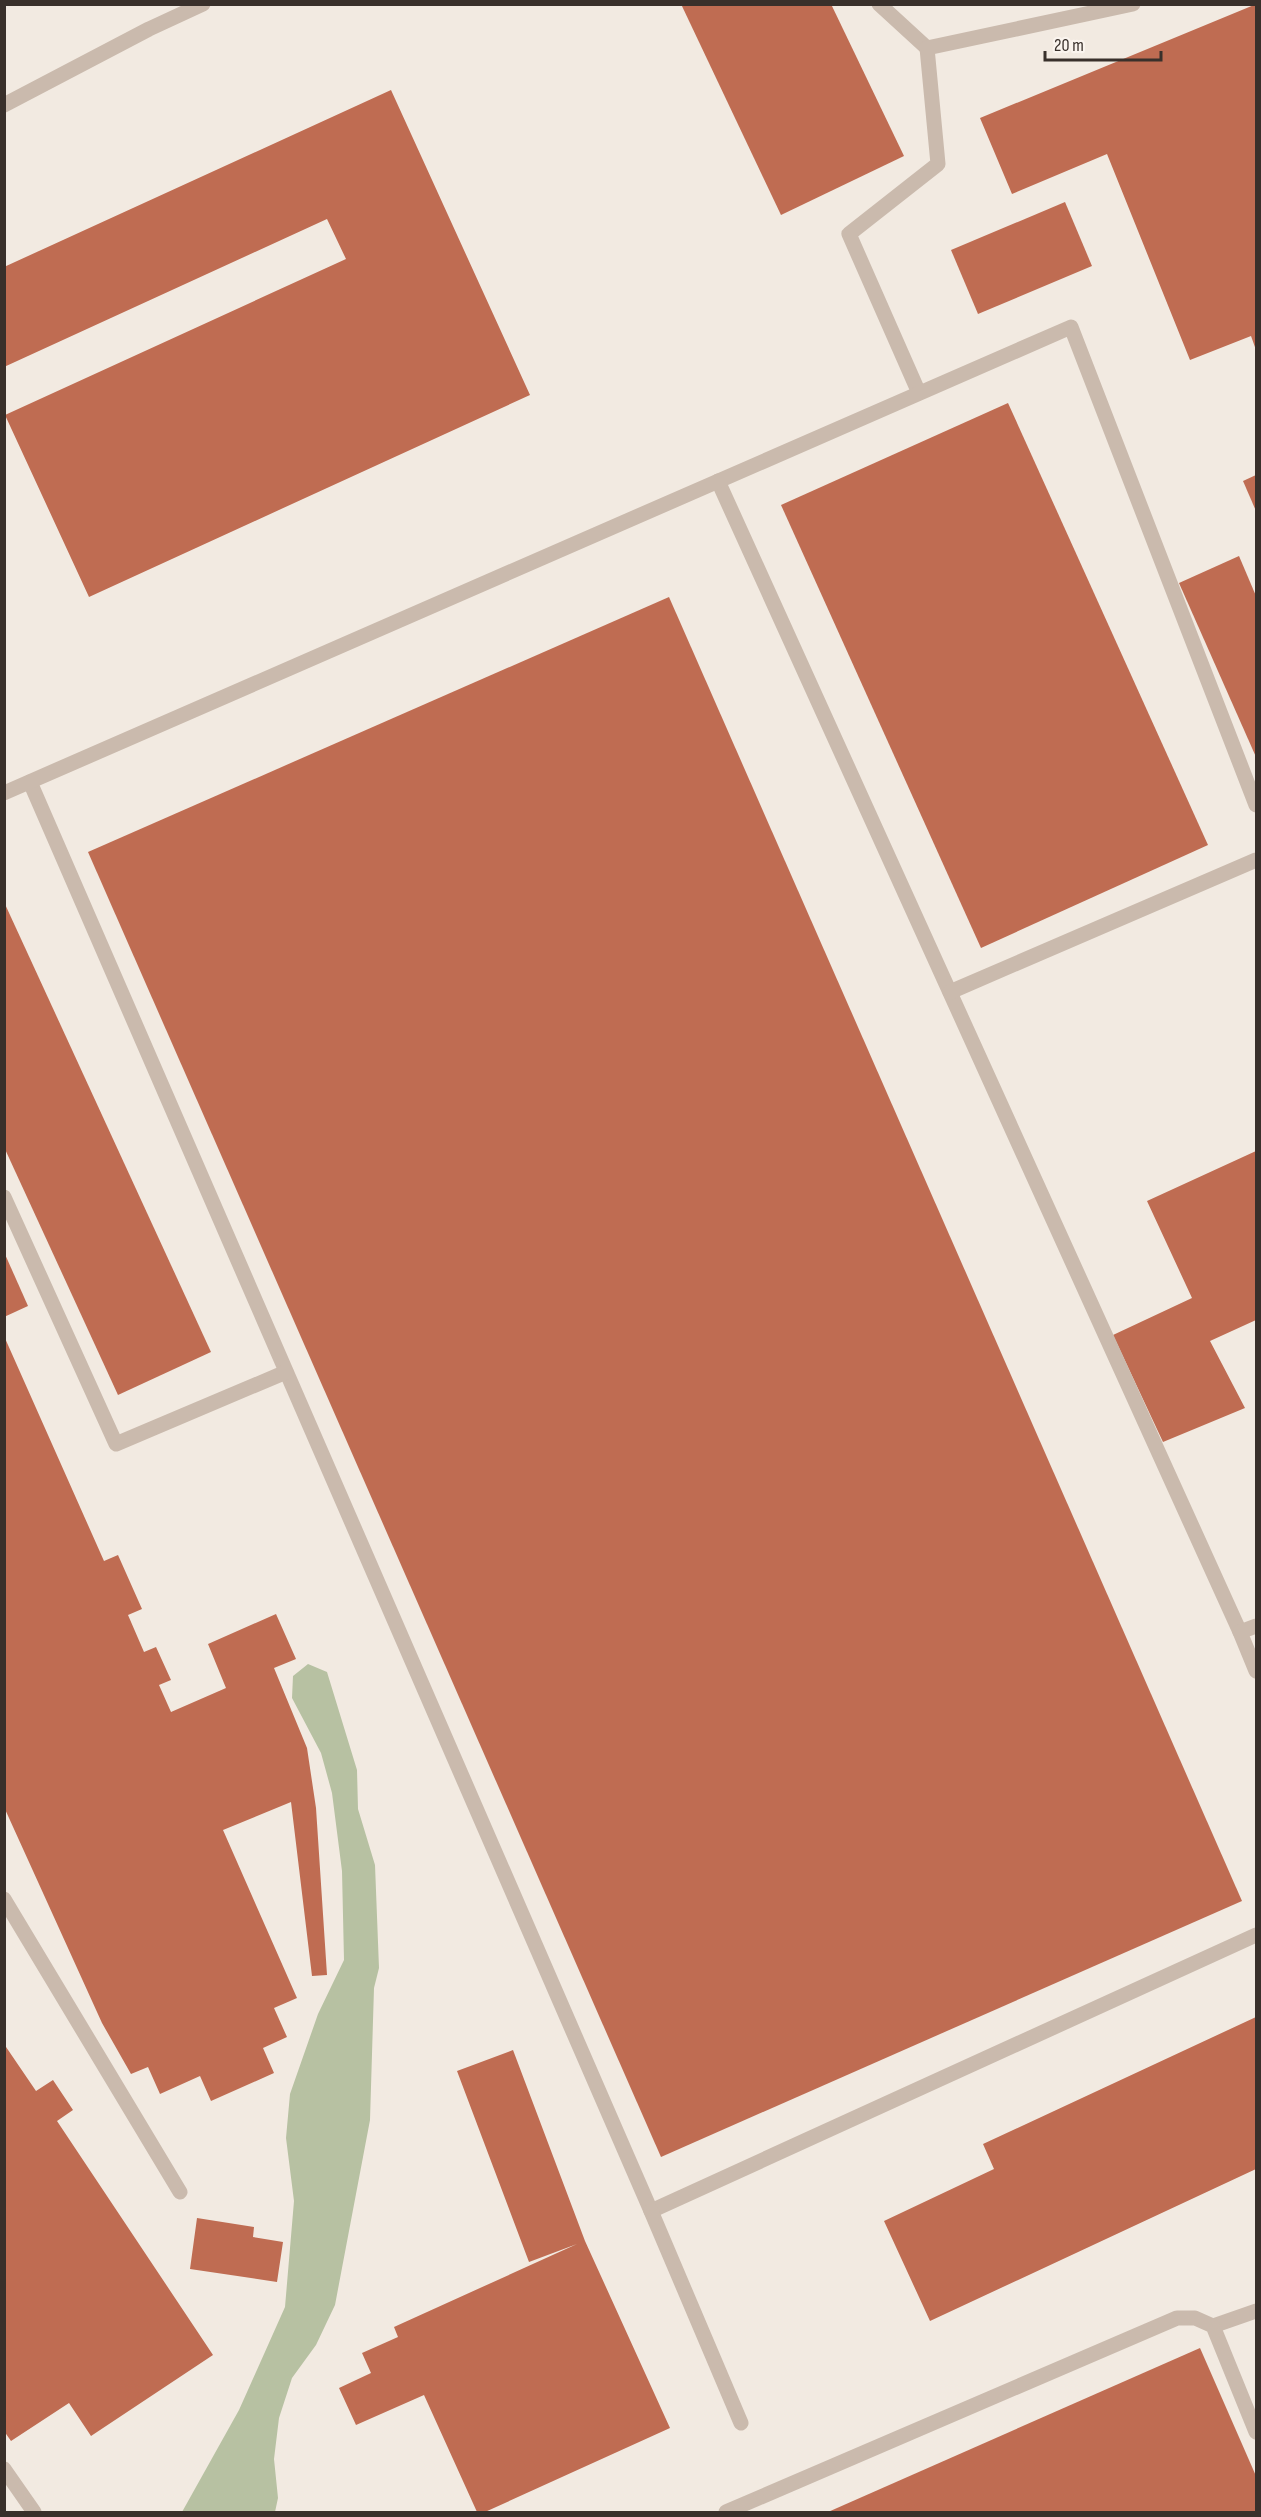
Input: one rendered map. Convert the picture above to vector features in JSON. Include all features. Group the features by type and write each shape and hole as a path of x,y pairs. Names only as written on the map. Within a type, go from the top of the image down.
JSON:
{"street":[{"path":"4,105 149,29 202,4"},
{"path":"879,4 927,48 938,164 849,234 919,393"},
{"path":"927,48 1133,4"},
{"path":"4,793 1071,327 1257,805"},
{"path":"718,481 1257,1671"},
{"path":"30,782 741,2423"},
{"path":"950,992 1257,860"},
{"path":"4,1197 116,1444 286,1372"},
{"path":"1240,1632 1257,1626"},
{"path":"4,1899 180,2192"},
{"path":"651,2211 1257,1935"},
{"path":"726,2512 1177,2318 1195,2318 1213,2326 1257,2311"},
{"path":"1213,2326 1257,2432"},
{"path":"4,2469 34,2512"}],"green space":[{"path":"308,1664 327,1672 357,1770 358,1809 375,1865 379,1968 374,1988 370,2120 335,2305 316,2345 292,2378 279,2418 274,2459 278,2498 275,2512 182,2512 239,2410 285,2307 294,2201 286,2138 290,2094 318,2014 344,1960 342,1871 332,1793 321,1753 292,1698 293,1676"}],"building":[{"path":"681,4 831,4 904,156 781,215"},
{"path":"1256,5 1256,350 1251,336 1190,360 1107,154 1012,194 980,118"},
{"path":"391,90 530,395 89,597 5,415 346,259 327,219 4,367 4,267"},
{"path":"1065,202 1092,266 978,314 951,250"},
{"path":"1008,403 1208,845 981,948 781,505"},
{"path":"1256,475 1256,511 1243,481"},
{"path":"1239,556 1256,596 1256,757 1179,583"},
{"path":"669,597 1242,1901 661,2157 88,852"},
{"path":"4,902 211,1352 118,1395 4,1147"},
{"path":"1256,1151 1256,1320 1210,1341 1245,1408 1163,1442 1113,1335 1192,1298 1147,1201"},
{"path":"4,1252 28,1306 4,1317"},
{"path":"4,1336 104,1561 118,1555 142,1609 128,1615 144,1652 156,1647 171,1680 159,1685 171,1712 226,1688 208,1644 276,1614 296,1659 274,1668 307,1748 316,1808 327,1975 312,1976 291,1802 223,1830 297,1998 274,2008 287,2037 263,2048 274,2073 211,2101 200,2076 160,2094 148,2067 131,2074 102,2023 4,1807"},
{"path":"1256,2017 1256,2169 930,2321 884,2221 994,2169 983,2144"},
{"path":"4,2044 36,2091 53,2080 73,2110 57,2121 213,2355 91,2436 69,2403 11,2441 4,2431"},
{"path":"513,2050 585,2241 670,2428 485,2512 477,2512 424,2395 356,2425 339,2388 371,2373 362,2353 398,2337 394,2327 577,2244 529,2262 457,2071"},
{"path":"197,2218 254,2227 253,2237 283,2242 277,2282 190,2269"},
{"path":"1200,2348 1256,2476 1256,2512 828,2512"}]}
